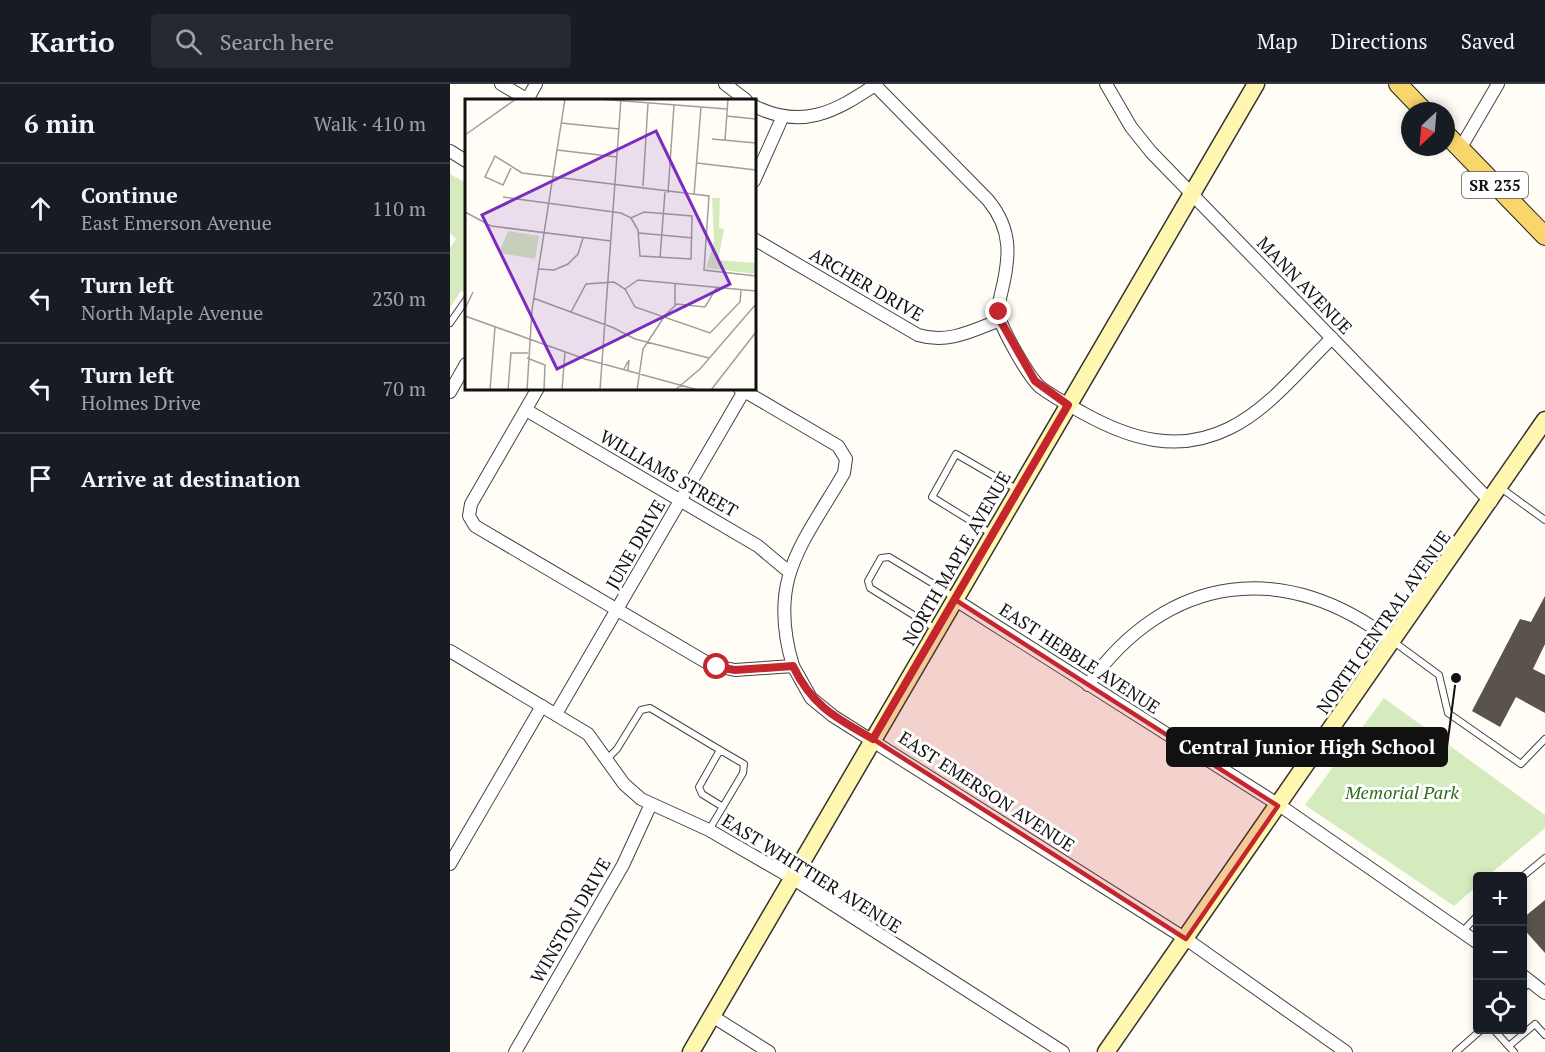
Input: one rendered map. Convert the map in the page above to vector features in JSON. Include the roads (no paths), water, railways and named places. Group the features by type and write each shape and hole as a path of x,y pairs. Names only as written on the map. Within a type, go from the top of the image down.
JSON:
{"main road":[{"name":"NORTH MAPLE AVENUE","path":"691,1052 1256,84"},
{"path":"1398,84 1415,102"},
{"name":"SR 235","path":"1455,144 1545,236"},
{"name":"NORTH CENTRAL AVENUE","path":"1106,1052 1491,502 1545,420"}],"street":[{"path":"501,84 525,99"},
{"path":"528,99 536,84"},
{"path":"725,84 745,99"},
{"path":"756,107 783,116 800,117 828,113 846,104 874,84 988,200 1000,218 1007,234 1010,253 999,305 1000,320 1035,381 1068,405 1113,429 1139,439 1170,442 1203,438 1229,429 1254,413 1332,338"},
{"name":"MANN AVENUE","path":"1106,84 1138,137 1491,502"},
{"path":"1460,149 1498,84"},
{"path":"756,177 783,116"},
{"path":"450,151 465,160"},
{"name":"ARCHER DRIVE","path":"756,239 918,335 934,339 951,338 1000,320"},
{"path":"450,393 465,366"},
{"path":"537,390 469,510 475,526 717,667 735,670 793,666"},
{"name":"JUNE DRIVE","path":"556,714 681,501 742,390"},
{"name":"EAST EMERSON AVENUE","path":"742,390 838,446 846,459 844,473 789,572 783,603 784,625 793,666 816,703 833,716 873,739 1186,939 1346,1052"},
{"name":"WILLIAMS STREET","path":"526,410 758,546 789,572"},
{"path":"1088,685 1117,648 1152,619 1190,600 1230,590 1271,589 1314,597 1356,615 1393,642"},
{"name":"EAST HEBBLE AVENUE","path":"954,599 1278,806 1473,940"},
{"path":"450,651 542,706 450,864"},
{"name":"EAST WHITTIER AVENUE","path":"542,706 588,734 631,791 651,804 709,830 792,878 1064,1052"},
{"name":"WINSTON DRIVE","path":"515,1052 623,865 651,804"},
{"path":"1527,983 1545,993"},
{"path":"712,1016 769,1052"}],"lane":[{"path":"450,323 465,301"},
{"path":"992,534 932,497 956,454 1018,490"},
{"path":"1501,487 1545,520"},
{"path":"937,629 870,588 868,581 881,558 889,557 948,592 954,599"},
{"path":"1393,642 1439,675 1448,713 1521,764 1545,739"},
{"path":"606,759 617,749 641,710 650,708 744,764 743,773 709,830"},
{"path":"720,750 699,788 702,794 723,807"},
{"path":"1527,873 1545,858"},
{"path":"1462,932 1473,920"},
{"path":"1509,1046 1535,1024 1545,1035"},
{"path":"1456,1052 1476,1034"},
{"path":"1498,1034 1514,1052"}],"place":[{"name":"Central Junior High School","path":"1456,678"}],"park label":[{"name":"Memorial Park","path":"1402,792"}]}
